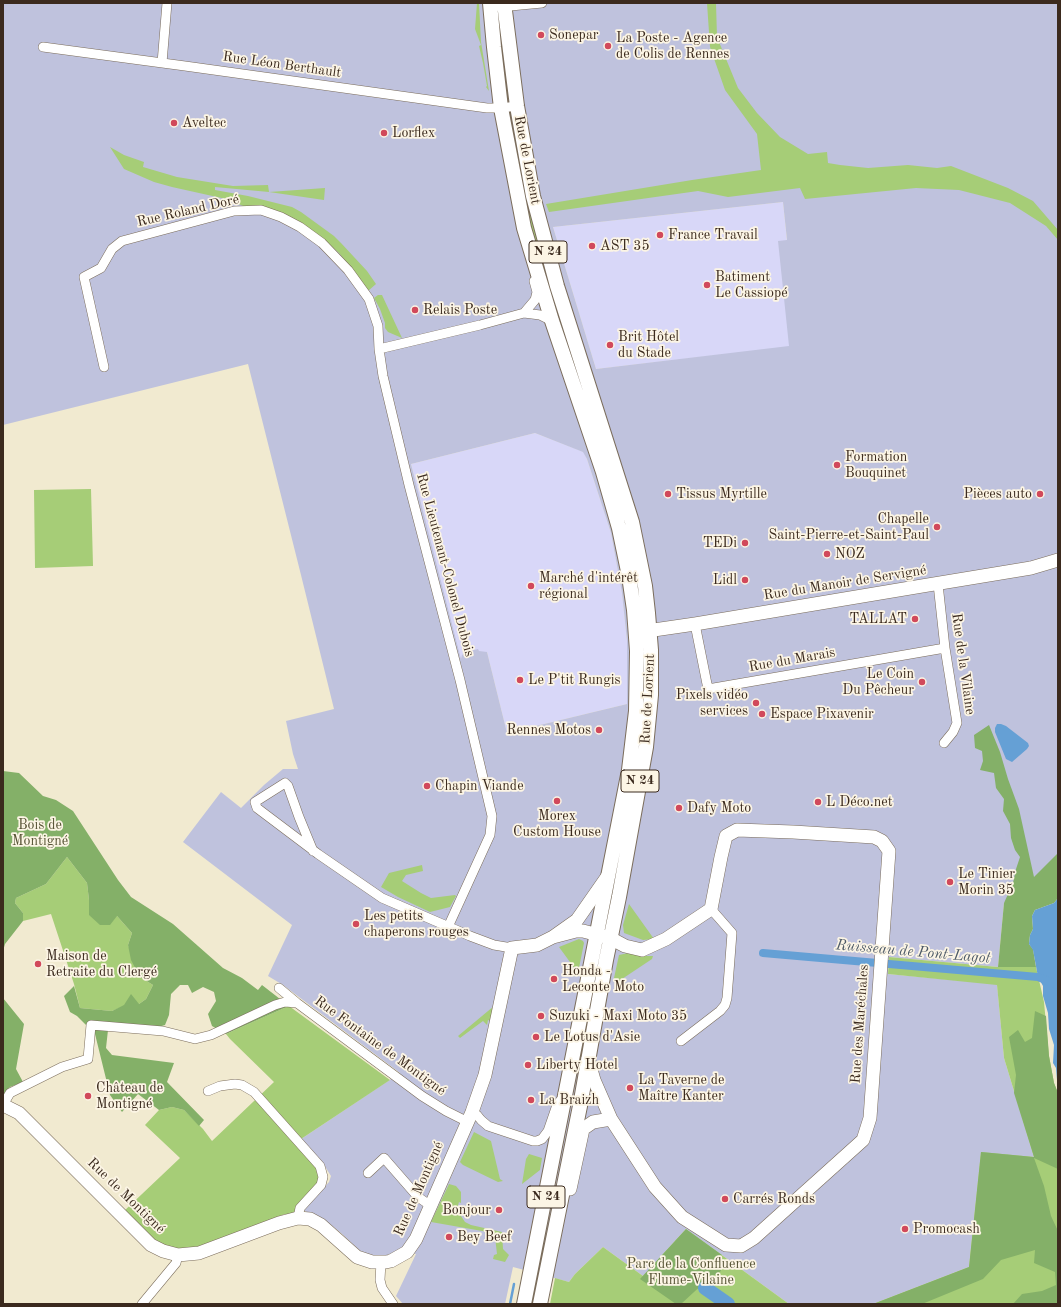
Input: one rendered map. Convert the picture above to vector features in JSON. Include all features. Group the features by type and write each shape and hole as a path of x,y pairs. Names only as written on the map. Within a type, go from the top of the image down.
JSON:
{"main road":[{"name":"Rue de Lorient","path":"490,5 501,108 525,230 552,321 610,471 632,522 645,586 650,630 650,702 646,747 635,771 608,876 524,1304"},
{"name":"Rue de Lorient","path":"504,5 517,106 535,204 610,471 633,603 637,672 635,771 611,934 540,1304"}],"street":[{"path":"162,63 167,3"},
{"path":"504,5 542,3"},
{"name":"Rue de Lorient","path":"490,5 504,5"},
{"name":"Rue Léon Berthault","path":"43,47 487,108 517,106"},
{"name":"Rue Roland Doré","path":"104,366 84,278 101,268 112,249 122,241 234,211 261,210 281,217 300,227 322,243 348,270 369,299 378,326 379,349"},
{"name":"Rue de Lorient","path":"524,313 535,300 537,292 523,239 525,230"},
{"path":"547,306 565,310"},
{"path":"379,349 524,313 540,316 552,321"},
{"name":"Rue Lieutenant-Colonel Dubois","path":"379,349 383,376 407,477 460,680 492,816 490,835 448,927"},
{"name":"Rue du Manoir de Servigné","path":"635,632 695,624 938,584 1031,568 1058,560"},
{"name":"Rue de la Vilaine","path":"938,584 945,648 957,723 953,732 944,744"},
{"name":"Rue du Marais","path":"695,624 708,689 945,648"},
{"path":"313,850 288,786 285,783 255,802 257,808 313,850 382,898 448,927 494,945 512,948 537,945 553,937 577,920 608,876"},
{"name":"Rue des Maréchales","path":"588,1059 594,1080 611,1119 654,1187 682,1218 726,1245 741,1246 754,1238 863,1140 870,1118 889,851 882,841 874,837 737,830 726,836 711,909"},
{"path":"577,920 584,919 597,928 611,934 625,946 642,950 666,939 711,909 732,933 726,1005 682,1041"},
{"path":"553,937 597,928"},
{"name":"Rue de Montigné","path":"3,1105 19,1113 150,1245 163,1252 178,1255 199,1253 279,1222 298,1218 310,1219 321,1224 357,1256 367,1261 386,1262 396,1259 407,1252 416,1239 470,1117 485,1075 512,948"},
{"name":"Rue Fontaine de Montigné","path":"279,988 297,1003 437,1106 470,1117 477,1115 488,1126 533,1141 542,1139 548,1131 557,1105 566,1094"},
{"path":"3,1105 10,1093 62,1067 88,1060 91,1025 163,1031 195,1039 211,1035 275,1005 285,1002 297,1003"},
{"path":"208,1091 220,1086 235,1084 242,1085 254,1092 320,1166 323,1177 321,1185 300,1208 298,1218"},
{"path":"558,1212 569,1196 583,1129 593,1122 611,1119"},
{"path":"368,1173 384,1158 418,1198 431,1206"},
{"path":"142,1304 176,1263 178,1255"},
{"path":"381,1262 380,1280 382,1288 394,1304"}],"shaded area":[{"path":"3,3 1058,3 1058,854 1032,886 1004,903 998,967 889,957 888,974 997,984 1004,1058 1034,1157 981,1153 969,1267 873,1304 789,1304 686,1229 643,1276 603,1247 575,1274 569,1282 513,1267 505,1304 403,1304 396,1296 416,1254 401,1250 379,1258 368,1256 359,1250 330,1224 303,1210 329,1182 331,1176 324,1165 301,1139 400,1073 283,985 268,976 292,925 183,842 221,792 241,808 264,785 283,769 298,769 293,754 286,721 334,709 248,364 3,425","holes":["783,202 787,240 778,241 789,346 596,369 553,227","535,433 583,452 587,459 611,533 622,593 627,641 627,704 507,733 487,652 479,651 478,649 466,652 462,655 461,659 411,464"]},
{"path":"783,202 787,241 779,242 790,347 596,369 553,227"},
{"name":"Marché d'intérêt régional","path":"535,433 584,452 587,459 611,533 622,593 627,641 627,704 507,733 487,652 461,661 411,464"}],"green space":[{"path":"477,3 479,3 481,42 489,91 486,87 479,46 481,45 475,29"},
{"path":"707,3 716,3 717,37 738,88 757,113 780,137 808,154 827,152 828,163 868,168 908,165 937,168 951,166 1008,188 1033,201 1058,230 1058,240 1046,226 1010,203 959,190 916,188 805,199 800,188 728,197 698,191 549,212 546,204 761,170 757,134 725,90 710,47"},
{"path":"518,142 555,293 552,294 544,266 538,259 512,144"},
{"path":"110,147 124,155 144,162 143,167 177,177 233,186 268,185 269,192 215,187 215,190 248,196 292,207 301,212 334,236 367,271 376,284 368,291 339,253 322,238 226,199 154,182 124,169"},
{"path":"325,188 324,200 269,192"},
{"path":"378,295 382,295 402,338 388,332 385,328 385,323 380,309 374,298"},
{"path":"91,489 93,566 35,568 34,490"},
{"path":"989,725 1000,752 1019,809 1034,877 1058,853 1058,898 1054,903 1035,910 1032,916 1033,929 1030,935 1029,944 1033,949 1036,967 998,967 1004,903 1013,883 1020,857 1015,850 1011,838 1010,824 1003,811 1004,799 996,788 994,773 980,770 983,761 982,751 975,748 974,735"},
{"name":"Bois de Montigné","path":"3,771 19,773 43,796 56,800 73,811 118,880 131,897 173,924 223,968 242,978 258,990 262,985 289,1006 226,1034 212,1026 208,1014 216,1001 214,992 203,987 192,993 188,985 180,985 171,994 169,1015 165,1025 155,1028 108,1030 106,1048 112,1055 174,1063 167,1082 204,1120 199,1126 184,1110 172,1107 159,1110 138,1094 122,1112 110,1095 95,1034 77,1016 70,1012 64,996 74,986 80,1008 112,1011 124,1005 131,994 139,1004 146,999 153,985 140,977 131,960 128,945 132,933 117,916 110,925 100,925 89,915 87,883 67,857 46,884 16,898 15,903 23,913 23,921 5,944 3,951"},
{"path":"67,857 87,883 89,915 117,916 132,933 128,945 140,977 153,985 146,999 139,1004 124,1006 112,1011 80,1008 74,984 51,914 23,921 23,913 15,903 16,898 46,884"},
{"path":"422,865 423,871 406,875 402,881 431,898 455,895 456,896 450,907 430,912 381,887 389,873"},
{"path":"629,904 654,939 643,940 624,933 623,925"},
{"path":"579,939 584,943 578,973 559,947"},
{"path":"628,953 653,956 652,959 616,983 614,978 619,955"},
{"path":"889,957 998,967 1036,967 1044,1002 1049,1056 1054,1083 1058,1093 1058,1304 873,1304 969,1267 981,1152 1034,1157 1004,1058 997,985 888,974"},
{"path":"3,998 24,1024 16,1069 23,1082 10,1087 3,1095"},
{"path":"289,1006 390,1080 301,1139 319,1168 320,1184 294,1214 285,1214 194,1250 171,1251 152,1241 123,1212 180,1158 145,1125 159,1110 172,1107 184,1110 203,1129 212,1141 274,1082 226,1034"},
{"path":"494,1006 491,1021 488,1020 487,1025 483,1021 460,1038 458,1036"},
{"path":"1035,1011 1046,1016 1049,1056 1054,1083 1058,1093 1058,1169 1034,1158 1044,1186 1051,1216 1058,1231 1058,1304 1013,1304 1022,1294 1042,1291 1056,1285 1055,1272 1034,1263 1035,1250 1001,1260 983,1279 922,1304 873,1304 969,1267 981,1152 1034,1157 1014,1093 1016,1075 1009,1037 1018,1030 1025,1042 1032,1038"},
{"path":"474,1132 491,1141 500,1179 503,1181 498,1182 463,1165 460,1162"},
{"path":"529,1154 542,1158 540,1170 522,1184 526,1159"},
{"path":"449,1184 456,1186 461,1192 461,1203 459,1202 457,1209 460,1210 461,1216 465,1222 471,1225 502,1232 503,1249 509,1255 505,1262 493,1259 494,1255 497,1254 495,1237 488,1236 488,1232 431,1222"},
{"name":"Parc de la Confluence Flume-Vilaine","path":"686,1229 789,1304 550,1304 555,1278 569,1282 575,1274 603,1247 643,1276"},
{"path":"686,1229 722,1255 719,1260 721,1271 707,1280 681,1304 676,1304 640,1279"}],"water":[{"path":"997,724 1006,726 1028,743 1029,746 1027,749 1012,762 1006,759 995,732"},
{"path":"1058,898 1058,1082 1056,1068 1053,1063 1054,1045 1049,1029 1048,1013 1043,996 1043,986 1038,977 1033,950 1029,944 1030,935 1033,929 1032,916 1035,910 1054,903"}],"waterway":[{"name":"Ruisseau de Pont-Lagot","path":"763,953 1038,977 1058,985"},
{"path":"510,1304 514,1284"},
{"path":"705,1288 728,1304"}],"place":[{"name":"Sonepar","path":"541,35"},
{"name":"La Poste - Agence de Colis de Rennes","path":"608,46"},
{"name":"Aveltec","path":"174,123"},
{"name":"Lorflex","path":"384,133"},
{"name":"France Travail","path":"660,235"},
{"name":"AST 35","path":"592,246"},
{"name":"Batiment Le Cassiopé","path":"707,285"},
{"name":"Relais Poste","path":"415,310"},
{"name":"Brit Hôtel du Stade","path":"610,345"},
{"name":"Formation Bouquinet","path":"837,465"},
{"name":"Tissus Myrtille","path":"668,494"},
{"name":"Pièces auto","path":"1040,494"},
{"name":"Chapelle Saint-Pierre-et-Saint-Paul","path":"937,527"},
{"name":"TEDi","path":"745,543"},
{"name":"NOZ","path":"827,554"},
{"name":"Lidl","path":"745,580"},
{"name":"Marché d'intérêt régional","path":"531,586"},
{"name":"TALLAT","path":"915,619"},
{"name":"Le P'tit Rungis","path":"520,680"},
{"name":"Le Coin Du Pêcheur","path":"922,682"},
{"name":"Pixels vidéo services","path":"756,703"},
{"name":"Espace Pixavenir","path":"762,714"},
{"name":"Rennes Motos","path":"599,730"},
{"name":"Chapin Viande","path":"427,786"},
{"name":"Morex Custom House","path":"557,801"},
{"name":"L Déco.net","path":"818,802"},
{"name":"Dafy Moto","path":"679,808"},
{"name":"Le Tinier Morin 35","path":"950,882"},
{"name":"Les petits chaperons rouges","path":"356,924"},
{"name":"Maison de Retraite du Clergé","path":"38,964"},
{"name":"Honda - Leconte Moto","path":"554,979"},
{"name":"Suzuki - Maxi Moto 35","path":"541,1016"},
{"name":"Le Lotus d'Asie","path":"536,1037"},
{"name":"Liberty Hotel","path":"528,1065"},
{"name":"La Taverne de Maître Kanter","path":"630,1088"},
{"name":"Château de Montigné","path":"88,1096"},
{"name":"La Braizh","path":"531,1100"},
{"name":"Carrés Ronds","path":"725,1199"},
{"name":"Bonjour","path":"499,1210"},
{"name":"Promocash","path":"905,1229"},
{"name":"Bey Beef","path":"449,1237"}]}
